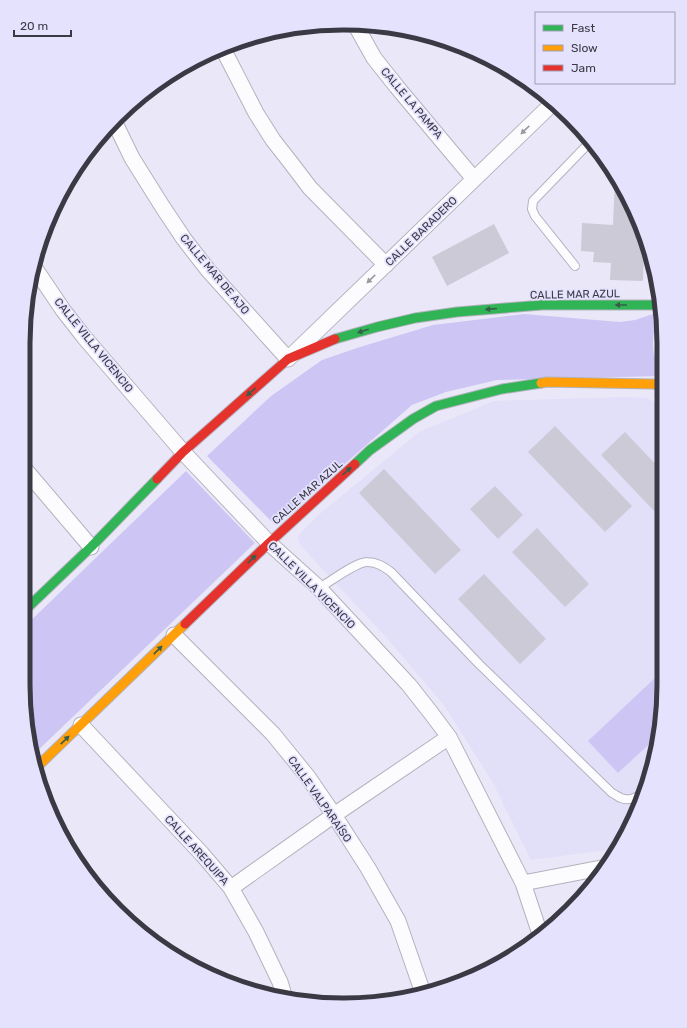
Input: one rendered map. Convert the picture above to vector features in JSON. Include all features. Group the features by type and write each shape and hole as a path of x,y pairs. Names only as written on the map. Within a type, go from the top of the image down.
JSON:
{"street":[{"name":"CALLE LA PAMPA","path":"358,31 374,58 474,179"},
{"path":"225,54 256,113 273,140 310,188 386,265"},
{"name":"CALLE BARADERO","path":"288,360 549,107"},
{"name":"CALLE MAR DE AJO","path":"117,127 132,158 184,239 208,270 288,360"},
{"name":"CALLE VILLA VICENCIO","path":"38,273 63,310 84,337 183,452 269,543 319,588 409,685 448,737 523,883 538,929"},
{"name":"CALLE MAR AZUL","path":"30,605 91,546 183,452 288,360 336,339 415,318 458,312 542,305 654,305"},
{"name":"CALLE MAR AZUL","path":"40,764 269,543 370,450 413,419 436,406 502,388 547,382 657,385"},
{"path":"30,475 91,546"},
{"name":"CALLE VALPARAÍSO","path":"174,635 272,734 308,777 368,868 398,921 421,988"},
{"name":"CALLE AREQUIPA","path":"81,725 202,854 231,888 263,946 283,992"},
{"path":"231,888 448,737"},
{"path":"523,883 597,869"}],"lane":[{"path":"575,266 535,216 532,210 533,201 586,146"},
{"path":"319,588 358,564 368,562 384,567 391,572 479,664 612,793 622,799 632,799 635,797"}],"shaded area":[{"path":"655,313 656,322 653,349 657,363 657,376 497,380 446,392 412,405 275,525 207,456 271,396 322,360 360,347 433,325 524,314 620,322 635,320"},
{"path":"625,397 647,398 657,403 657,684 654,725 651,746 640,785 625,823 610,850 531,860 492,781 443,704 385,636 300,545 298,536 316,517 419,432 494,401"},
{"path":"186,471 255,543 37,751 31,705 30,621"},
{"path":"656,677 656,705 652,742 618,773 588,741"}],"building":[{"path":"615,186 625,205 644,256 643,281 610,280 611,263 593,262 594,252 581,251 582,223 613,225"},
{"path":"494,224 509,253 447,286 432,257"},
{"path":"555,426 632,506 605,532 528,452"},
{"path":"625,432 657,466 656,513 601,455"},
{"path":"384,469 461,550 435,574 359,493"},
{"path":"495,486 523,515 498,539 470,509"},
{"path":"537,528 589,584 565,607 512,552"},
{"path":"484,574 546,639 520,664 458,599"}],"traffic: fast":[{"path":"335,339 415,318 457,312 542,305 654,305"},
{"path":"355,464 370,450 413,419 436,406 502,389 541,383"},
{"path":"30,605 91,547 157,479"}],"traffic: slow":[{"path":"541,383 657,385"},
{"path":"40,764 185,624"}],"traffic: jam":[{"path":"157,479 183,452 288,359 335,339"},
{"path":"185,624 269,543 355,464"}]}
